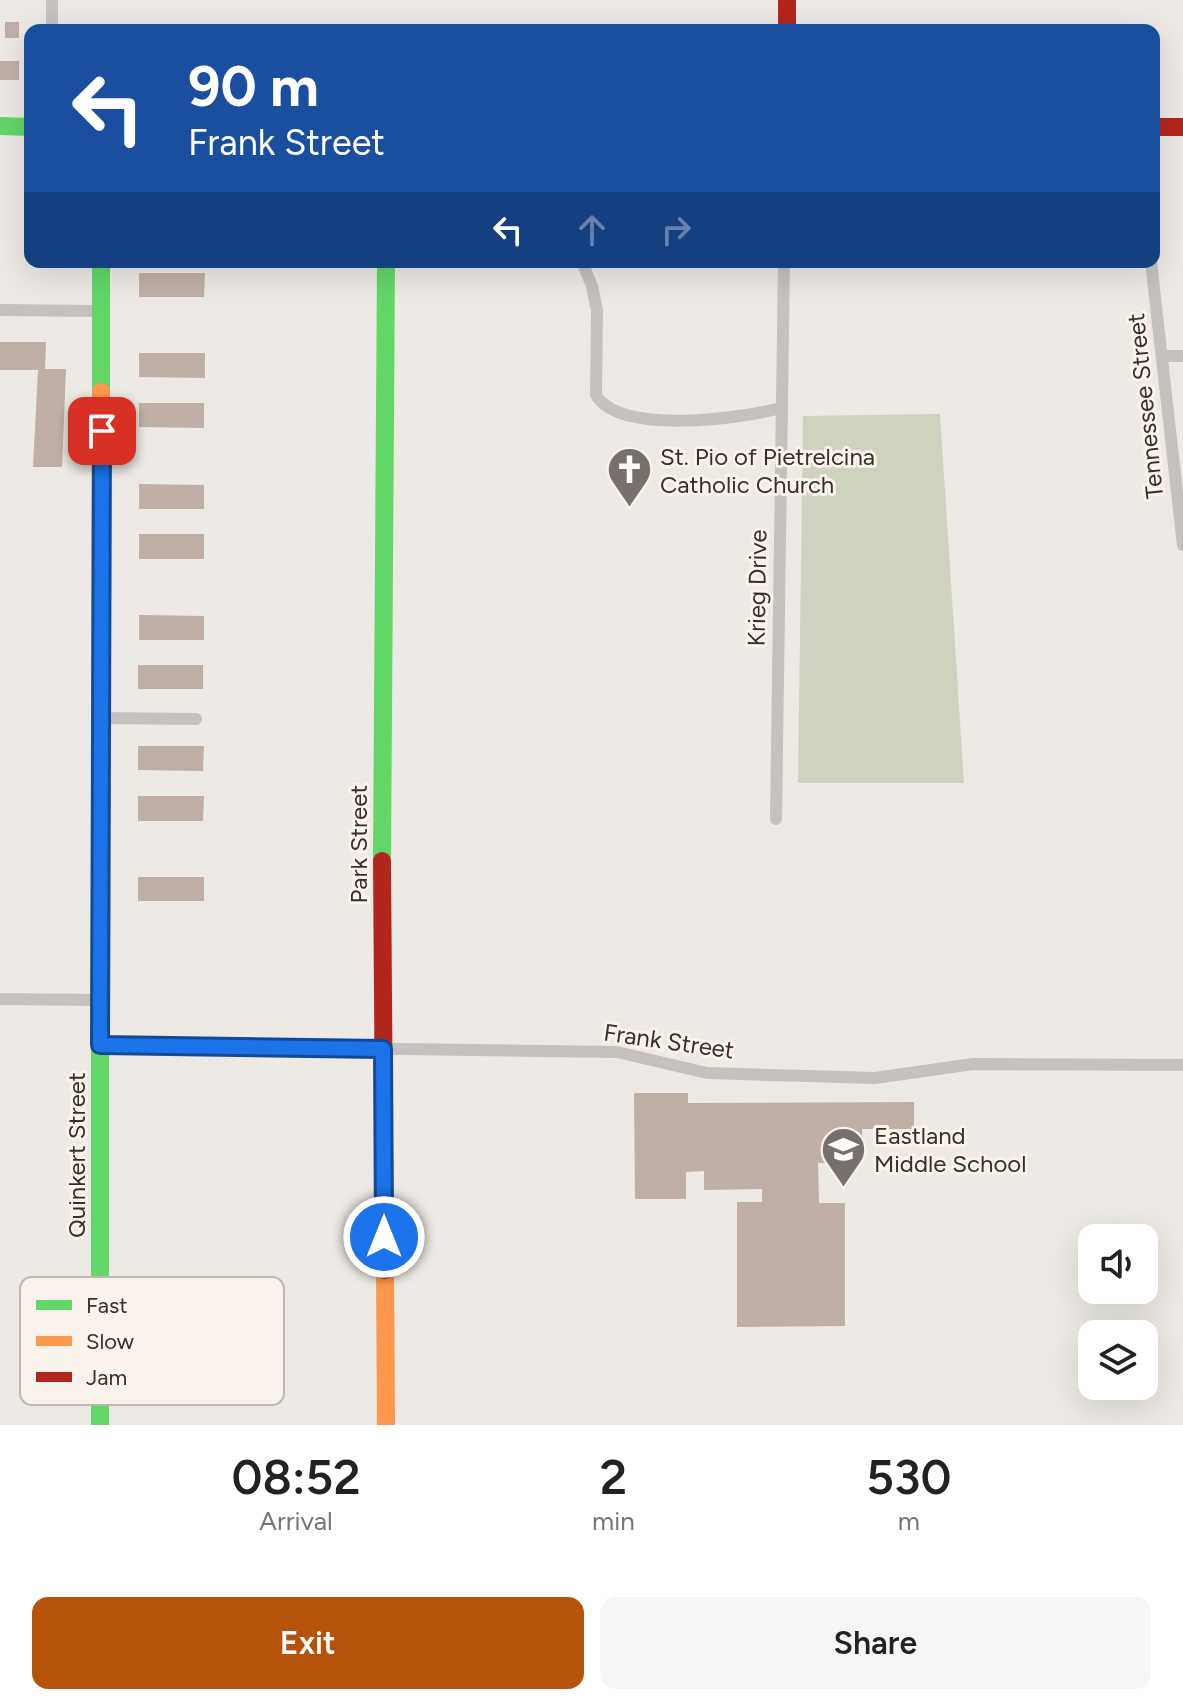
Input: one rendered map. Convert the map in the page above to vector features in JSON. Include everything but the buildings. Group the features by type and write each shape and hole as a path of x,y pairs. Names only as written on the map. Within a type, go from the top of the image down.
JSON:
{"street":[{"path":"52,0 52,24"},
{"path":"787,0 787,24"},
{"path":"0,126 24,127"},
{"path":"1160,127 1183,127"},
{"name":"Quinkert Street","path":"100,1277 101,268"},
{"name":"Park Street","path":"386,268 381,651 386,1425"},
{"path":"584,268 595,299 596,395 600,402 620,412 660,420 741,417 781,408"},
{"name":"Krieg Drive","path":"776,819 784,268"},
{"name":"Tennessee Street","path":"1152,268 1183,545"},
{"path":"0,310 101,311"},
{"path":"1162,356 1183,356"},
{"path":"101,718 196,719"},
{"path":"0,999 100,1000"},
{"name":"Frank Street","path":"100,1045 617,1052 707,1073 875,1078 973,1064 1183,1065"}],"green space":[{"path":"940,414 964,783 798,783 803,416"}],"traffic: fast":[{"path":"0,126 24,127"},
{"path":"101,268 101,392"},
{"path":"382,861 386,268"},
{"path":"100,935 100,1277"},
{"path":"100,1405 100,1425"}],"traffic: slow":[{"path":"100,935 101,392"},
{"path":"385,1270 386,1425"}],"traffic: jam":[{"path":"787,0 787,24"},
{"path":"1160,127 1183,127"},
{"path":"382,861 385,1270"}],"place":[{"name":"St. Pio of Pietrelcina Catholic Church","path":"629,509"},
{"name":"Eastland Middle School","path":"843,1188"}],"route":[{"path":"102,431 100,1045 383,1049 384,1237"}]}
